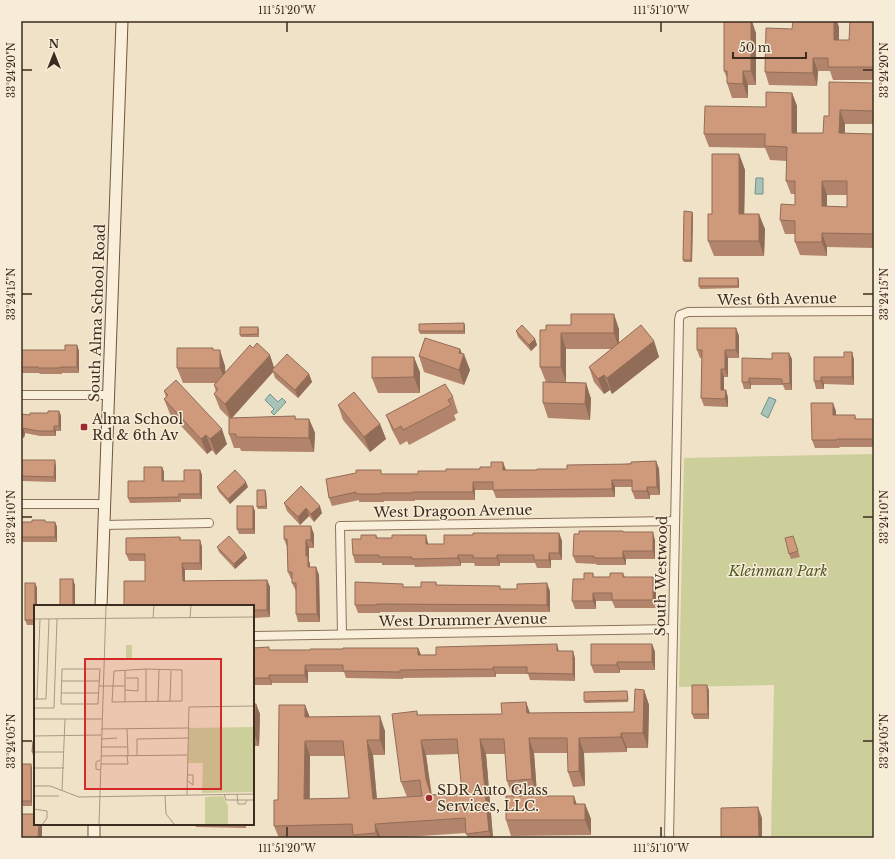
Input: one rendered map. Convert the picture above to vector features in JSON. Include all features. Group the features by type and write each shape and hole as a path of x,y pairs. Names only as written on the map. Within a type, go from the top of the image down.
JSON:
{"main road":[{"name":"South Alma School Road","path":"101,605 122,21"},
{"path":"94,825 94,838"}],"street":[{"name":"West 6th Avenue","path":"680,315 688,312 874,310"},
{"name":"South Westwood","path":"669,838 680,315"},
{"path":"21,395 109,395"},
{"path":"21,504 104,504"},
{"name":"West Dragoon Avenue","path":"342,634 340,526 675,521"},
{"path":"103,525 209,523"},
{"name":"West Drummer Avenue","path":"254,636 673,629"}],"green space":[{"name":"Kleinman Park","path":"874,454 874,838 771,838 774,685 679,687 684,458"}],"water":[{"path":"756,178 763,178 763,194 755,194"},
{"path":"270,394 278,402 282,398 286,402 274,415 271,412 274,409 265,400"},
{"path":"769,397 776,400 768,418 761,414"}],"building":[{"path":"724,21 751,21 751,71 743,71 743,84 727,83 727,71 724,71"},
{"path":"793,21 834,21 834,40 849,40 850,21 874,21 874,67 828,67 828,58 813,58 813,73 765,72 766,28 792,29"},
{"path":"829,82 874,83 874,111 840,110 839,133 874,134 874,234 822,233 822,242 795,242 795,221 780,220 781,204 795,205 795,181 786,181 787,147 765,146 765,134 704,134 705,106 766,107 766,92 792,93 792,133 823,133 824,116 829,116","holes":["822,181 847,181 847,207 822,206"]},
{"path":"712,154 739,154 739,214 759,214 759,241 708,241 708,214 712,214"},
{"path":"684,211 692,212 691,260 683,260"},
{"path":"699,278 738,278 738,286 699,286"},
{"path":"571,314 614,314 614,333 561,333 561,367 540,367 540,330 546,330 546,325 571,325"},
{"path":"464,323 464,331 419,331 419,324"},
{"path":"522,325 535,339 529,345 516,331"},
{"path":"641,325 654,341 607,378 604,375 598,379 589,367"},
{"path":"240,327 258,327 258,334 240,335"},
{"path":"697,328 736,328 736,350 725,350 725,369 721,369 721,390 726,390 725,399 701,398 702,350 697,350"},
{"path":"425,338 460,349 459,353 464,354 459,370 419,356"},
{"path":"257,343 270,355 225,404 214,394 218,389 214,385 250,345 253,348"},
{"path":"65,345 77,345 77,367 21,367 21,350 65,350"},
{"path":"177,348 213,348 213,350 220,350 220,368 177,368"},
{"path":"844,352 852,352 852,377 821,377 821,381 814,381 814,357 844,357"},
{"path":"772,353 789,353 790,383 782,384 782,379 749,378 749,382 742,382 742,358 772,359"},
{"path":"287,354 309,374 295,390 272,370"},
{"path":"372,357 414,357 414,377 372,378"},
{"path":"176,380 222,429 210,439 206,435 201,439 164,399 168,395 164,391"},
{"path":"543,382 586,383 585,404 543,403"},
{"path":"445,384 453,397 448,400 451,405 403,430 401,426 394,430 386,415"},
{"path":"354,392 380,424 364,437 338,405"},
{"path":"811,403 833,403 833,415 855,415 855,419 874,419 874,439 812,440"},
{"path":"48,411 59,411 59,426 54,426 54,431 38,431 23,428 21,432 21,414 30,415 30,413 48,413"},
{"path":"295,416 295,419 309,419 309,438 236,437 236,434 229,434 229,418"},
{"path":"21,460 55,460 54,477 21,476"},
{"path":"656,461 657,487 647,487 647,491 632,491 632,480 612,480 612,489 493,490 493,482 473,482 473,492 356,494 356,492 329,498 326,479 356,473 356,470 381,470 381,474 418,474 418,471 480,469 480,467 491,467 491,462 503,462 503,470 537,470 567,469 567,465 631,464 631,462"},
{"path":"144,467 162,467 162,481 184,481 184,470 200,470 200,494 179,494 179,497 128,498 128,481 144,481"},
{"path":"235,470 246,482 228,499 217,487"},
{"path":"301,486 320,506 311,514 306,508 298,517 284,503"},
{"path":"257,490 265,490 266,506 257,507"},
{"path":"237,506 253,506 253,529 237,529"},
{"path":"32,520 55,522 55,537 21,537 21,522 32,522"},
{"path":"284,526 311,526 311,540 306,540 306,556 308,556 308,567 316,567 317,614 296,614 296,583 292,583 292,572 288,572 287,539 284,539"},
{"path":"579,531 653,532 653,551 623,551 623,558 573,556 574,534 579,534"},
{"path":"473,533 559,533 559,553 549,553 549,560 534,560 534,555 497,555 497,558 473,558 473,555 458,555 458,558 412,559 412,557 353,555 352,539 361,539 361,535 376,535 376,538 392,538 392,535 426,535 426,544 444,544 444,535 473,535"},
{"path":"229,536 245,553 234,564 217,547"},
{"path":"793,536 798,551 789,554 785,538"},
{"path":"180,537 180,540 200,540 200,563 182,563 183,581 267,580 267,610 254,610 254,605 124,605 124,581 145,581 145,554 126,554 126,538"},
{"path":"584,573 593,573 593,577 610,577 610,573 623,573 623,577 653,577 653,600 612,600 612,593 593,593 593,601 572,601 573,579 584,579"},
{"path":"60,579 73,579 73,605 60,605"},
{"path":"355,582 403,584 403,587 421,587 421,582 436,582 436,585 500,586 500,589 517,589 517,584 547,583 547,605 355,605"},
{"path":"25,583 35,583 34,620 25,620"},
{"path":"557,644 557,651 573,651 573,674 527,673 527,667 400,670 400,672 343,671 343,665 305,665 305,675 269,675 269,678 254,678 254,648 269,647 269,650 418,648 418,655 436,655 436,647"},
{"path":"591,644 652,644 652,662 617,662 617,665 591,665"},
{"path":"692,685 707,685 708,714 692,714"},
{"path":"635,689 644,690 643,733 621,733 621,737 579,738 579,771 568,772 567,738 529,738 532,779 507,781 504,739 480,739 489,831 466,834 465,818 375,824 376,833 353,835 352,824 274,826 274,800 278,800 279,705 305,705 305,717 380,716 380,740 367,740 373,799 422,796 420,780 401,782 392,714 417,711 417,715 502,714 501,703 526,702 527,713 634,712","holes":["457,739 462,793 431,795 426,779 421,740","305,741 343,741 349,798 304,799"]},
{"path":"627,691 628,700 584,701 584,692"},
{"path":"254,704 256,704 255,736"},
{"path":"33,741 34,752 32,752"},
{"path":"21,764 31,764 31,801 21,801"},
{"path":"506,796 574,796 574,804 585,804 585,820 506,820"},
{"path":"758,807 759,838 721,838 721,808"},
{"path":"21,814 34,814 34,825 39,825 38,838 21,838"}],"place":[{"name":"Alma School Rd & 6th Av","path":"84,427"},
{"name":"SDR Auto Glass Services, LLC.","path":"429,798"}]}
